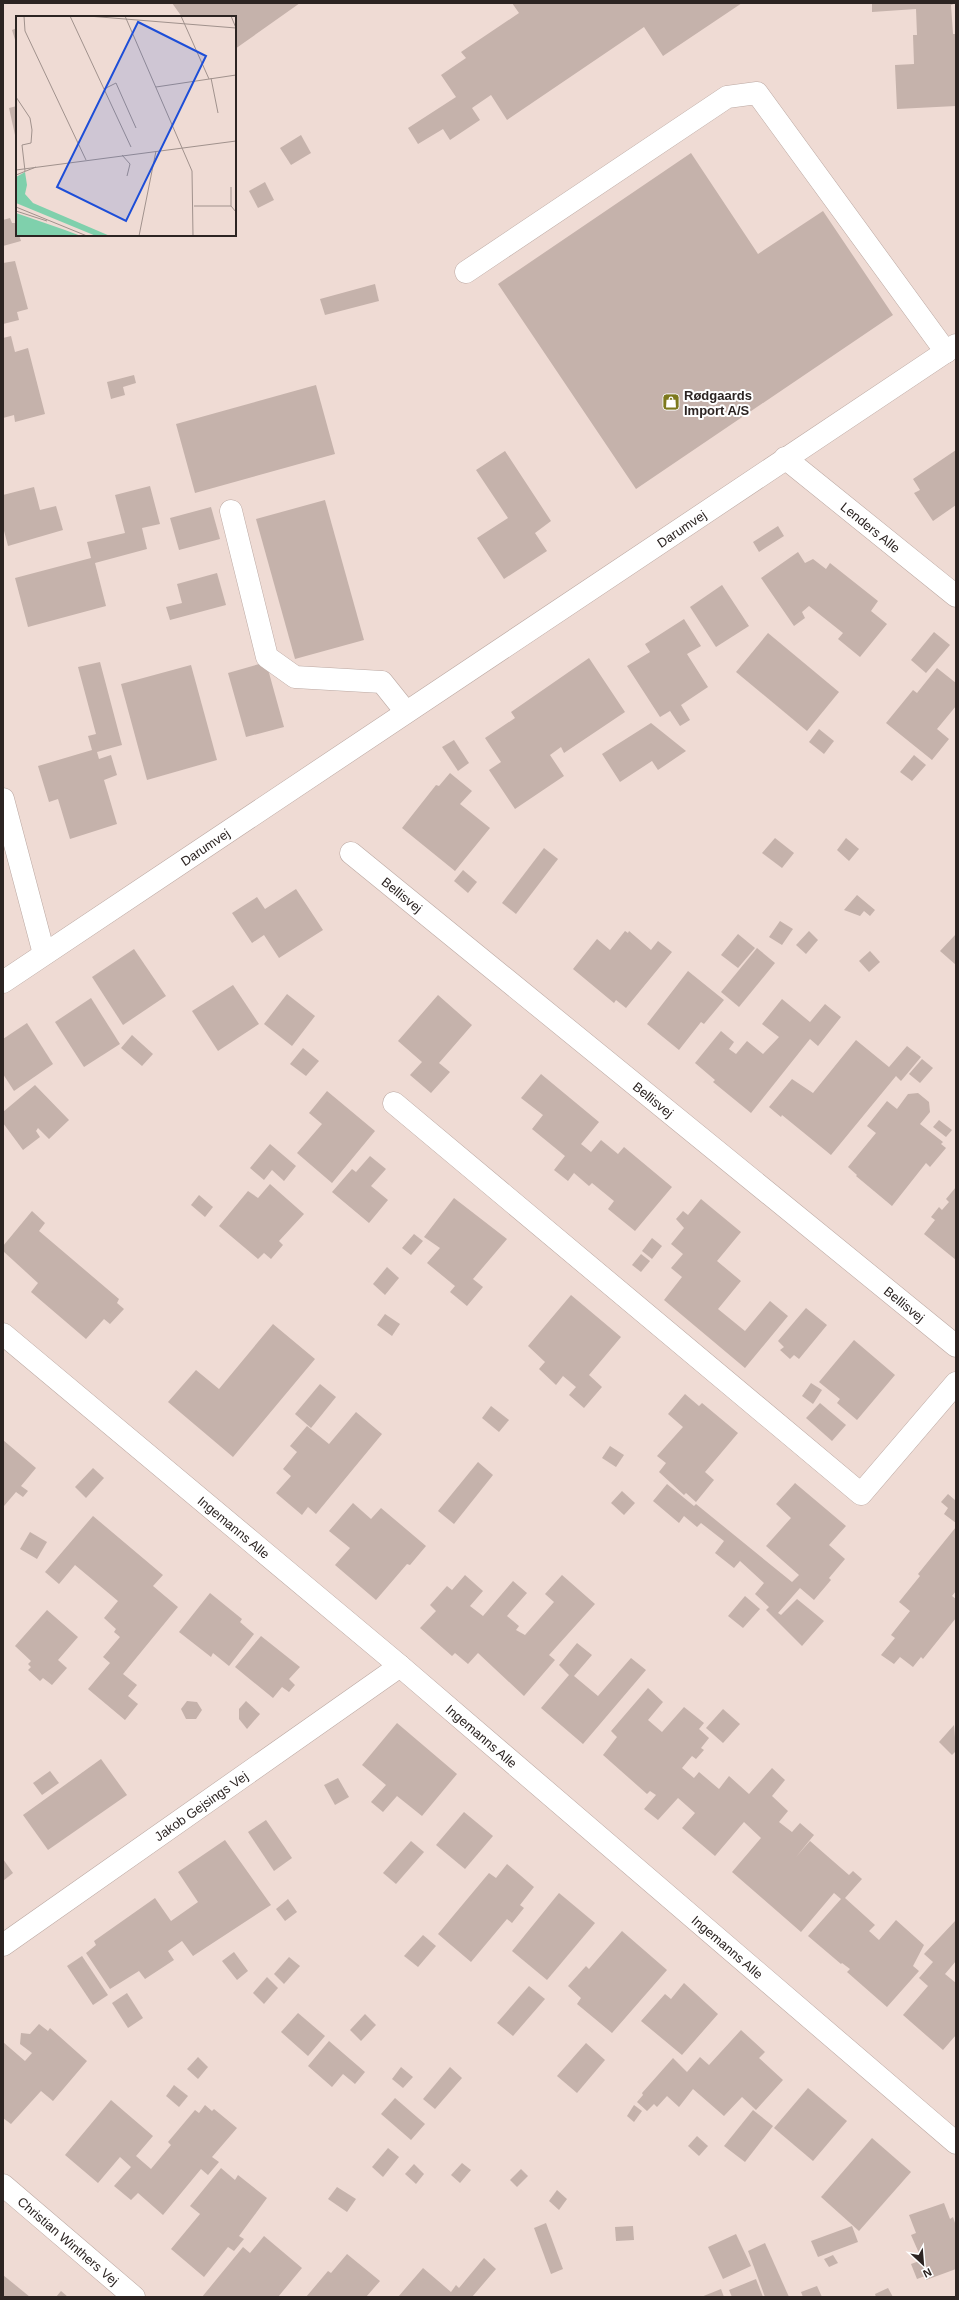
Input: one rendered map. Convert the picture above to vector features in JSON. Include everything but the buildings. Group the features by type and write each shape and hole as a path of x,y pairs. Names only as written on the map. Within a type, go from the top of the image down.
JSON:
{"street":[{"path":"466,272 727,97 757,93 951,349"},
{"name":"Darumvej","path":"3,982 785,458 951,349"},
{"name":"Lenders Alle","path":"785,458 956,596"},
{"path":"231,511 267,657 295,677 382,682 406,712"},
{"path":"3,799 44,954"},
{"name":"Bellisvej","path":"351,853 956,1346"},
{"path":"394,1103 860,1494 956,1383"},
{"name":"Ingemanns Alle","path":"3,1334 400,1666 956,2143"},
{"name":"Jakob Gejsings Vej","path":"3,1945 400,1666"},
{"name":"Christian Winthers Vej","path":"3,2185 134,2297"}],"place":[{"name":"Rødgaards Import A/S","path":"671,402"}]}
